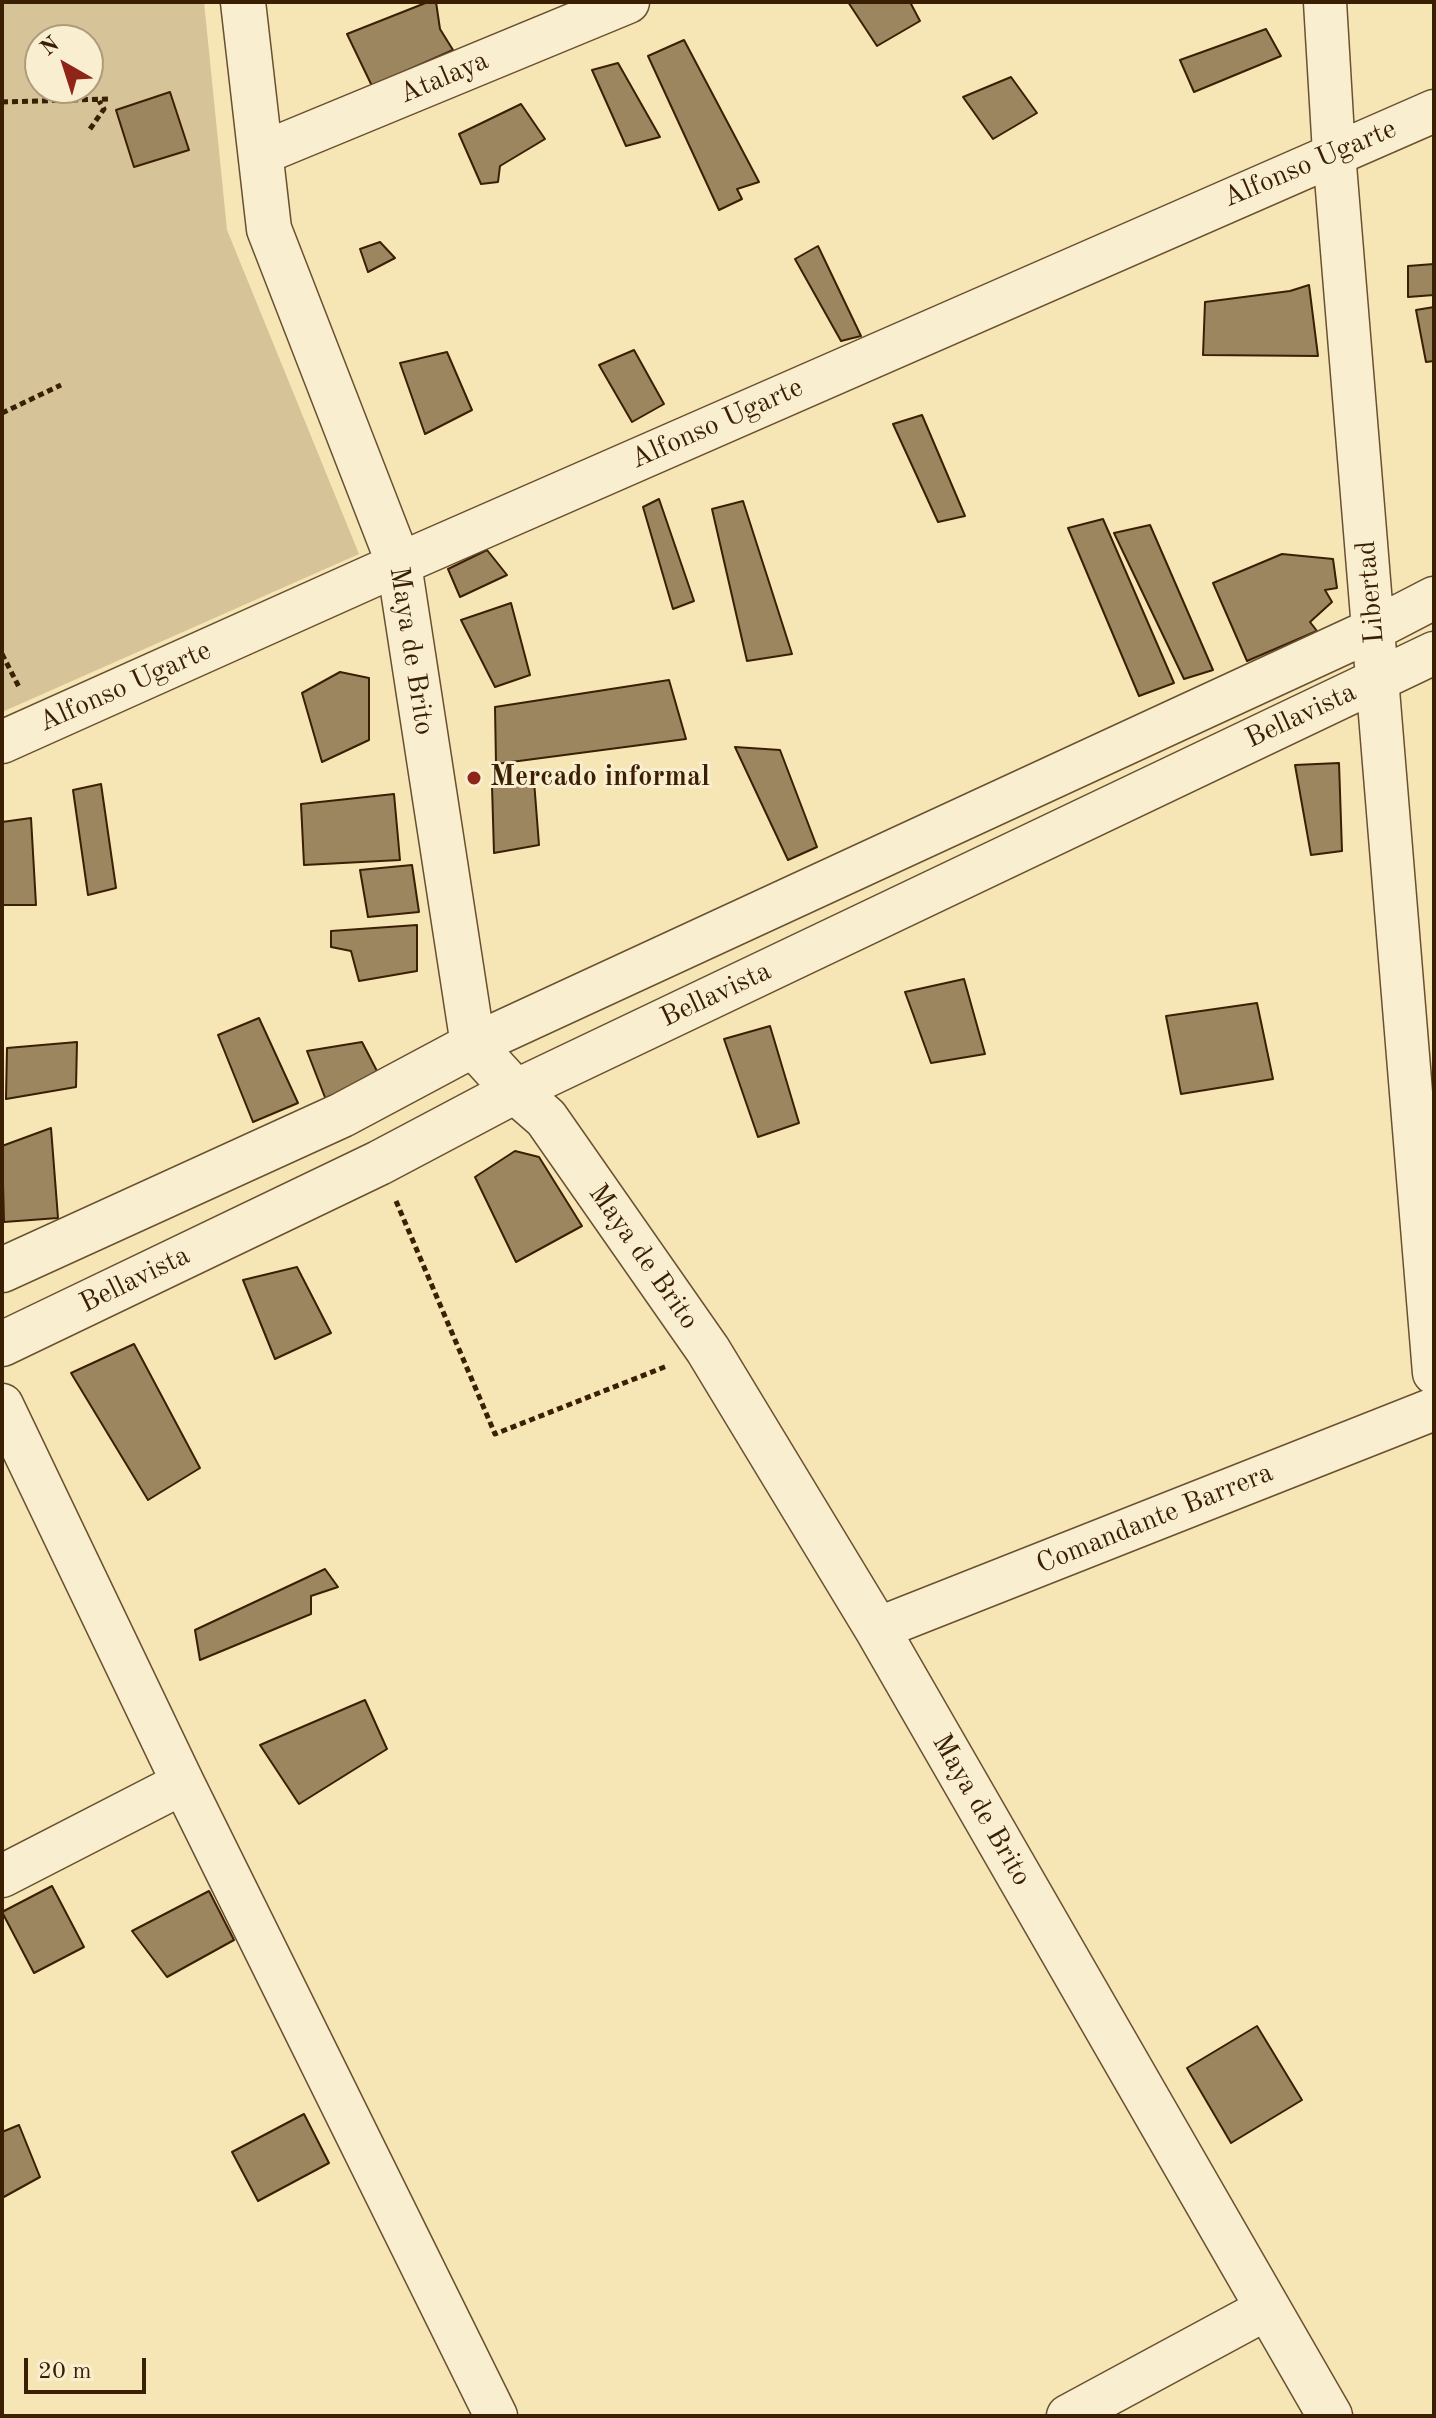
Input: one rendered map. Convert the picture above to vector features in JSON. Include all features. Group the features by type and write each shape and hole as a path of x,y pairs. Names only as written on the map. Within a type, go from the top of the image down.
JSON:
{"street":[{"name":"Maya de Brito","path":"243,2 269,229 399,564 473,1045 515,1091 546,1118 708,1350 877,1629 1330,2416"},
{"name":"Atalaya","path":"260,154 628,2"},
{"name":"Libertad","path":"1325,2 1334,153 1434,1373"},
{"name":"Alfonso Ugarte","path":"2,742 399,564 1434,111"},
{"name":"Bellavista","path":"2,1270 342,1115 473,1045 1374,629 1434,598"},
{"name":"Bellavista","path":"2,1344 379,1163 515,1091 1434,653"},
{"path":"2,1405 183,1783 496,2416"},
{"name":"Comandante Barrera","path":"877,1629 1434,1409"},
{"path":"2,1876 183,1783"},
{"path":"1068,2416 1268,2308"}],"path":[{"path":"104,99 109,99"},
{"path":"2,102 24,101"},
{"path":"90,129 104,109 101,104"},
{"path":"2,413 61,385"},
{"path":"379,1163 495,1434 708,1350"}],"shaded area":[{"path":"2,2 204,2 227,230 359,554 2,712"}],"building":[{"path":"428,2 436,2 440,29 453,50 372,86 347,34"},
{"path":"848,2 910,2 920,21 877,46"},
{"path":"1266,29 1281,56 1194,92 1180,60"},
{"path":"684,40 759,182 737,189 742,199 719,210 648,56"},
{"path":"618,63 660,137 626,146 592,70"},
{"path":"1011,77 1037,113 993,139 963,97"},
{"path":"170,92 189,150 134,167 116,110"},
{"path":"521,104 545,139 500,166 498,182 481,184 459,134"},
{"path":"380,242 395,258 368,272 360,249"},
{"path":"818,246 861,336 841,341 795,259"},
{"path":"1434,264 1434,295 1408,297 1408,266"},
{"path":"1309,285 1318,356 1203,355 1205,302 1290,291"},
{"path":"1434,307 1434,361 1426,362 1416,310"},
{"path":"634,350 664,404 632,422 599,365"},
{"path":"447,352 472,410 425,434 400,363"},
{"path":"922,415 965,516 938,522 893,424"},
{"path":"659,499 694,601 673,609 643,507"},
{"path":"743,501 792,654 747,661 712,509"},
{"path":"1103,519 1174,683 1139,696 1068,528"},
{"path":"1150,525 1213,670 1184,679 1114,533"},
{"path":"487,550 507,575 460,597 448,569"},
{"path":"1282,554 1333,559 1337,588 1325,590 1332,602 1310,622 1317,631 1247,661 1213,583"},
{"path":"511,603 530,675 495,687 461,620"},
{"path":"340,672 369,678 369,740 322,762 302,693"},
{"path":"669,680 686,739 496,764 495,707"},
{"path":"735,747 780,750 817,847 788,860"},
{"path":"1339,763 1342,851 1311,855 1295,765"},
{"path":"534,781 539,845 494,853 492,786"},
{"path":"101,784 116,888 88,895 73,790"},
{"path":"394,794 400,860 304,865 301,804"},
{"path":"31,818 36,905 2,905 2,822"},
{"path":"412,865 419,912 368,917 360,870"},
{"path":"417,925 417,971 359,981 351,951 331,947 331,931"},
{"path":"964,979 985,1054 931,1063 905,992"},
{"path":"1257,1003 1273,1079 1181,1094 1166,1016"},
{"path":"259,1018 298,1103 253,1122 218,1035"},
{"path":"770,1026 799,1123 758,1137 724,1039"},
{"path":"77,1042 76,1087 6,1099 7,1048"},
{"path":"362,1042 379,1075 326,1100 307,1051"},
{"path":"51,1128 58,1218 4,1222 2,1146"},
{"path":"515,1151 539,1157 582,1226 516,1262 475,1177"},
{"path":"297,1267 331,1333 275,1359 243,1280"},
{"path":"134,1344 200,1468 148,1500 71,1373"},
{"path":"325,1569 338,1587 311,1596 311,1614 200,1660 195,1630"},
{"path":"365,1700 387,1749 299,1804 260,1745"},
{"path":"52,1886 84,1947 34,1973 2,1912"},
{"path":"209,1891 234,1940 167,1977 132,1931"},
{"path":"1257,2026 1302,2100 1231,2143 1187,2068"},
{"path":"304,2114 329,2163 258,2201 232,2152"},
{"path":"19,2125 40,2177 2,2198 2,2132"}],"place":[{"name":"Mercado informal","path":"474,778"}]}
